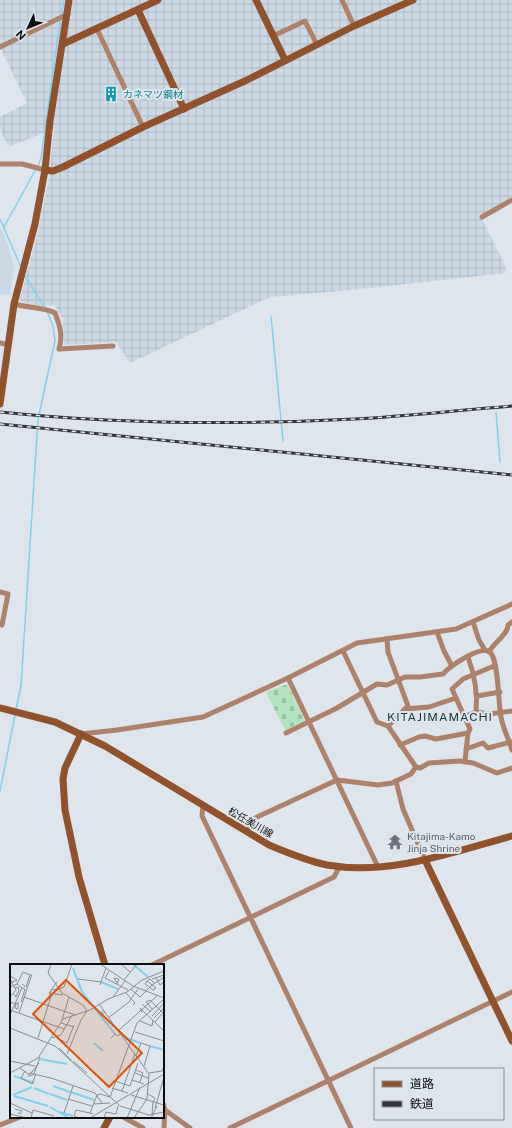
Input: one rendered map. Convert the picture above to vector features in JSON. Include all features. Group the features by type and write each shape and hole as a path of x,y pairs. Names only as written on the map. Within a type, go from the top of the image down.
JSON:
{"street":[{"path":"0,404 14,304 24,265 40,168 50,121 63,44 65,15 69,0"},
{"path":"63,44 158,0"},
{"path":"256,0 285,60"},
{"path":"342,0 354,26"},
{"path":"0,164 11,163 53,171 247,80 354,26 389,12 413,0"},
{"path":"138,10 184,109"},
{"path":"0,47 65,15"},
{"path":"273,36 305,20 317,45"},
{"path":"97,29 144,127"},
{"path":"482,217 512,200"},
{"path":"14,304 42,310 50,310 56,313 61,329 62,340 59,349 113,346"},
{"path":"0,343 8,345"},
{"path":"0,592 8,594 2,625 0,624"},
{"path":"105,964 78,877 64,810 63,779 65,768 81,734 203,717 288,678 357,643 456,629 512,604"},
{"path":"473,622 479,640 491,654 500,692 501,714 505,735 511,742 512,750"},
{"path":"487,651 503,636 508,630 508,624 512,622"},
{"path":"437,632 444,651 452,666"},
{"path":"387,639 388,652 408,706 388,726"},
{"path":"286,733 337,708 377,684 387,685 405,677 420,678 443,674 452,666 481,650 487,651"},
{"path":"342,651 377,722 388,726 416,768"},
{"path":"468,657 474,675 477,696 476,712"},
{"path":"465,762 468,733 470,729 452,689 463,679 494,666"},
{"path":"288,678 378,867"},
{"path":"477,696 500,692"},
{"path":"405,709 429,707 456,698"},
{"name":"松任美川線","path":"0,708 55,722 81,734 105,746 269,845 298,857 340,866 378,867 425,860 512,836"},
{"path":"465,716 476,712 480,714 501,714 512,711"},
{"path":"400,745 419,737 426,736 436,739 468,733"},
{"path":"466,749 479,743 483,743 488,748 511,742"},
{"path":"247,832 251,822 257,817 337,780 378,785 396,781 411,774 416,768 420,768 429,763 465,762 497,772 512,768"},
{"path":"396,781 403,810 425,860 512,1041"},
{"path":"203,805 202,816 351,1128"},
{"path":"154,964 334,877 340,866"},
{"path":"230,1128 512,992"},
{"path":"164,1106 164,1128"},
{"path":"165,1110 190,1128"},
{"path":"0,1125 18,1118"},
{"path":"104,1128 109,1118"},
{"path":"125,1118 143,1128"}],"shaded area":[{"path":"0,0 512,0 512,198 481,217 507,269 505,273 351,290 270,297 130,363 116,342 64,345 63,319 54,305 39,306 22,302 20,299 37,236 49,179 54,129 8,147 0,129 0,117 27,103 0,47"},
{"path":"0,227 8,244 14,268 10,295 0,294"}],"green space":[{"path":"287,684 304,721 285,730 266,692"}],"waterway":[{"path":"61,16 64,0"},
{"path":"38,166 41,158 60,20"},
{"path":"4,227 36,169"},
{"path":"0,219 21,267"},
{"path":"25,276 45,308"},
{"path":"16,709 21,686 38,419 55,341 53,326 47,311"},
{"path":"271,316 283,441"},
{"path":"496,412 500,462"},
{"path":"0,791 15,715"}],"railway":[{"path":"0,412 88,419 222,423 375,418 512,406"},
{"path":"0,424 512,475"}],"place":[{"name":"カネマツ鋼材","path":"111,94"},
{"name":"Kitajima-Kamo Jinja Shrine","path":"395,842"}],"district":[{"name":"KITAJIMAMACHI","path":"440,717"}]}
